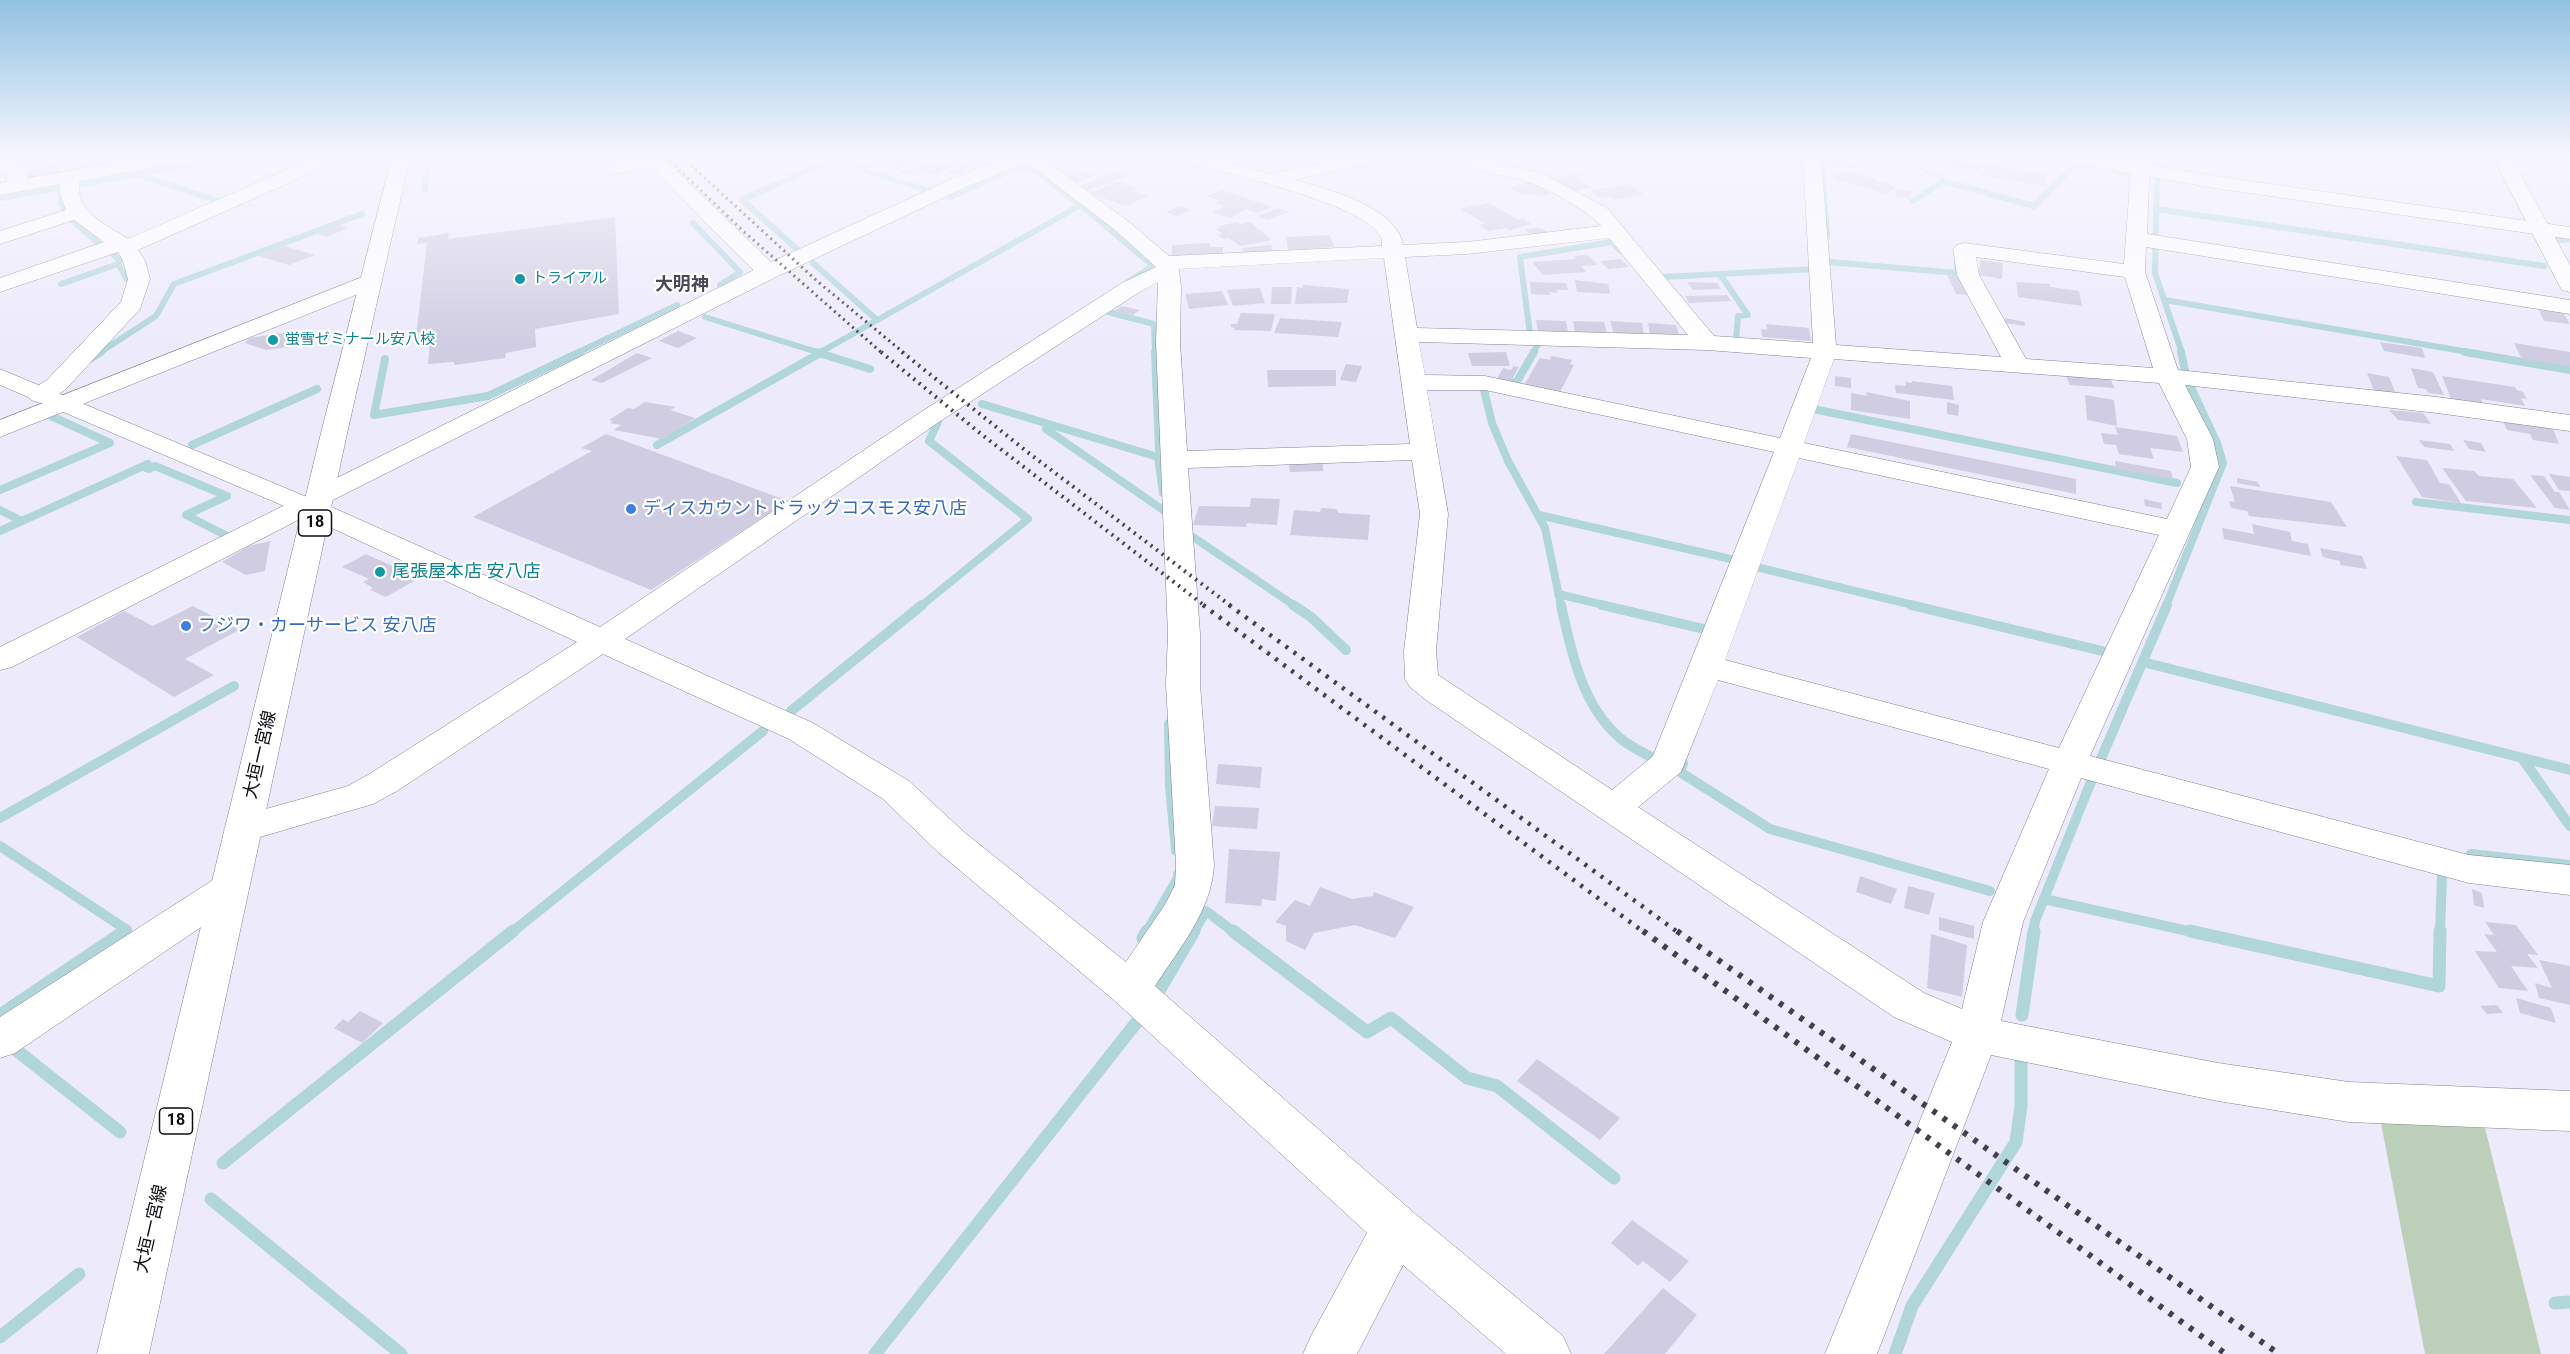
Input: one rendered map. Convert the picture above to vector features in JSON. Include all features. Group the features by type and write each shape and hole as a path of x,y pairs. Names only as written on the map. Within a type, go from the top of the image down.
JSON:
{"street":[{"path":"0,238 27,220"},
{"path":"51,399 56,385 132,304 139,279 134,261 98,220"},
{"path":"0,285 123,246 183,220"},
{"name":"大垣一宮線","path":"123,1354 230,888 314,504 385,220"},
{"path":"715,220 768,272"},
{"path":"0,660 314,504 768,272 879,220"},
{"path":"1114,220 1166,266 1170,287 1168,342 1184,634 1183,684 1195,865 1194,885 1183,910 1130,989"},
{"path":"1376,220 1391,235 1434,514 1420,651 1422,680 1909,1005 1977,1034 2218,1082 2349,1102 2570,1111"},
{"path":"1606,220 1707,343"},
{"path":"1613,808 1668,763 1707,666 1825,352 1816,220"},
{"path":"1851,1354 1977,1034 2003,922 2070,762 2205,467 2200,440 2168,376 2134,272 2138,220"},
{"path":"2487,220 2570,233"},
{"path":"2537,220 2570,285"},
{"path":"243,829 360,795 384,782 602,640 930,417 1166,266 1467,248 1614,231"},
{"path":"2137,239 2570,307"},
{"path":"2017,364 1968,275 1964,249 2134,272"},
{"path":"0,429 51,399 370,281"},
{"path":"1407,335 1707,343 2017,364 2168,376 2436,405 2570,423"},
{"path":"0,376 51,399 314,504 801,731 896,790 951,842 1130,989 1396,1228 1545,1354"},
{"path":"1415,382 1485,383 2176,530"},
{"path":"1174,460 1426,452"},
{"path":"1707,666 2469,869 2570,880"},
{"path":"0,1040 230,888"},
{"path":"1329,1354 1396,1228"}],"shaded area":[{"path":"2381,1123 2485,1128 2541,1354 2425,1354"}],"building":[{"name":"トライアル","path":"591,220 615,220 619,314 535,329 536,347 506,353 505,358 455,365 453,362 428,364 430,342 415,344 427,243 417,244 418,238 449,233 448,239"},
{"path":"1479,220 1525,220 1531,224 1510,230 1506,228 1489,231 1479,225 1485,224"},
{"path":"1238,222 1240,224 1250,222 1272,240 1240,246 1229,238 1222,239 1218,235 1223,234 1216,229 1221,228 1219,226"},
{"path":"338,225 348,228 326,237 317,234"},
{"path":"1536,228 1550,233 1533,236 1525,230"},
{"path":"1330,235 1334,247 1288,250 1286,237"},
{"path":"1210,243 1210,247 1223,247 1223,254 1172,257 1172,245"},
{"path":"1271,245 1273,251 1245,253 1242,248"},
{"path":"285,246 315,255 289,265 259,256"},
{"path":"1588,255 1598,265 1582,266 1586,272 1543,275 1532,262 1576,259 1574,256"},
{"path":"1621,259 1629,267 1608,269 1600,261"},
{"path":"1980,260 2003,263 2002,279 1979,275"},
{"path":"1947,275 1961,277 1971,295 1956,294"},
{"path":"1575,280 1608,284 1610,294 1577,292"},
{"path":"1530,282 1566,283 1568,290 1556,290 1558,293 1549,292 1551,295 1531,294"},
{"path":"1687,282 1717,283 1721,289 1693,290"},
{"path":"2016,282 2050,284 2050,287 2079,291 2082,306 2018,297"},
{"path":"1303,285 1349,289 1347,303 1295,304 1297,287 1303,288"},
{"path":"1272,287 1292,287 1291,304 1271,304"},
{"path":"1260,288 1265,303 1233,306 1227,290"},
{"path":"1222,291 1228,305 1189,309 1185,294"},
{"path":"1727,295 1731,301 1689,303 1685,296"},
{"path":"1121,306 1140,310 1133,315 1114,311"},
{"path":"2538,308 2563,312 2570,324 2544,321"},
{"path":"1241,313 1275,314 1271,331 1234,330 1231,324 1237,324"},
{"path":"1280,318 1342,322 1338,337 1274,333"},
{"path":"2005,318 2025,322 2025,326 2005,323"},
{"path":"1536,320 1566,321 1568,332 1538,331"},
{"path":"1573,321 1604,322 1607,333 1575,332"},
{"path":"1610,321 1642,323 1644,334 1614,334"},
{"path":"1648,323 1676,325 1679,336 1650,335"},
{"path":"1766,324 1809,328 1811,341 1762,337 1761,329 1767,330"},
{"name":"蛍雪ゼミナール安八校","path":"302,330 297,346 266,350 245,343 249,338"},
{"path":"678,331 697,338 678,348 659,341"},
{"path":"2380,342 2422,348 2425,358 2384,351"},
{"path":"2514,343 2570,352 2570,366 2522,359"},
{"path":"1506,352 1510,366 1472,366 1468,353"},
{"path":"637,353 652,358 602,383 591,380"},
{"path":"1551,356 1572,360 1570,364 1574,365 1560,392 1524,385 1540,358 1550,360"},
{"path":"1346,364 1362,366 1356,382 1340,380"},
{"path":"1514,366 1519,367 1511,381 1497,379 1503,368 1511,370"},
{"path":"2411,368 2433,372 2444,395 2428,393 2426,389 2418,388"},
{"path":"1267,370 1336,370 1336,386 1268,387"},
{"path":"2367,373 2389,377 2396,394 2374,391"},
{"path":"2065,374 2109,377 2115,388 2070,385"},
{"path":"1835,376 1851,378 1851,388 1835,386"},
{"path":"2442,376 2515,387 2523,392 2527,399 2521,398 2525,406 2481,399 2483,404 2451,399"},
{"path":"1912,381 1952,386 1954,400 1896,393 1895,385 1906,386 1905,382 1912,383"},
{"path":"1866,392 1910,401 1910,419 1851,410 1851,393 1867,396"},
{"path":"2085,395 2114,400 2117,426 2087,420"},
{"path":"645,402 676,407 670,410 695,418 662,439 614,430 621,425 610,423 613,421 609,420 628,408 634,409"},
{"path":"1947,402 1959,405 1958,416 1947,414"},
{"path":"2389,410 2423,413 2431,424 2398,420"},
{"path":"2503,421 2553,429 2559,444 2533,440 2530,434 2507,430"},
{"path":"2115,427 2177,436 2183,452 2150,448 2154,459 2119,454 2116,445 2104,444 2101,433 2118,435"},
{"name":"ディスカウントドラッグコスモス安八店","path":"606,434 788,501 651,590 473,517 592,451 581,448"},
{"path":"1851,434 2076,479 2076,494 1847,447"},
{"path":"2419,440 2450,444 2454,451 2424,447"},
{"path":"2463,440 2481,443 2486,452 2469,449"},
{"path":"2396,456 2427,460 2440,483 2449,484 2461,503 2422,497"},
{"path":"1323,461 1323,471 1290,472 1289,462"},
{"path":"2115,461 2171,471 2173,479 2116,469"},
{"path":"2442,468 2474,471 2479,476 2513,479 2537,508 2466,501"},
{"path":"2549,474 2570,477 2570,491 2559,490"},
{"path":"2530,475 2544,476 2555,492 2559,492 2570,510 2555,508"},
{"path":"2237,478 2258,482 2260,487 2237,483"},
{"path":"2230,486 2331,502 2347,527 2249,516 2247,511 2231,508 2229,501 2235,502"},
{"path":"1251,498 1280,499 1277,525 1247,523 1246,527 1193,525 1199,506 1250,507"},
{"path":"2144,499 2161,503 2162,509 2145,506"},
{"path":"1321,508 1337,509 1338,513 1370,515 1368,540 1290,535 1294,510 1320,512"},
{"path":"2252,524 2290,532 2292,541 2308,544 2311,556 2224,539 2222,528 2254,534"},
{"path":"270,541 265,571 246,575 222,562 249,546"},
{"path":"2320,548 2362,556 2367,569 2340,565 2340,561 2323,557"},
{"name":"尾張屋本店 安八店","path":"366,554 419,578 386,597 370,590 373,588 363,582 369,579 342,567"},
{"path":"193,606 239,630 185,659 214,675 174,697 77,637 124,611 153,626"},
{"path":"1218,764 1262,767 1260,788 1216,784"},
{"path":"1215,806 1259,808 1257,829 1212,826"},
{"path":"1229,849 1280,852 1276,901 1262,899 1261,906 1225,903"},
{"path":"1860,876 1897,889 1891,904 1856,892"},
{"path":"1908,886 1935,893 1929,915 1904,908"},
{"path":"1320,887 1352,899 1373,896 1374,892 1414,907 1395,938 1355,925 1314,933 1305,950 1286,941 1286,926 1275,922 1295,900 1310,906"},
{"path":"2472,889 2482,893 2484,908 2474,905"},
{"path":"1939,917 1974,926 1974,939 1939,930"},
{"path":"2485,922 2516,925 2538,955 2527,954 2538,968 2511,966 2528,991 2499,988 2475,951 2497,952 2484,934 2494,935"},
{"path":"1931,934 1967,945 1962,997 1927,988"},
{"path":"2539,960 2570,966 2570,1005 2539,998 2535,983 2552,988"},
{"path":"2516,998 2551,1008 2556,1023 2520,1013"},
{"path":"2497,1005 2503,1013 2487,1014 2480,1006"},
{"path":"360,1011 383,1023 362,1043 334,1028 343,1019 348,1022"},
{"path":"1537,1059 1620,1118 1600,1140 1517,1081"},
{"path":"1632,1220 1689,1261 1670,1282 1643,1261 1638,1266 1611,1243"},
{"path":"1663,1288 1697,1315 1665,1354 1604,1354"}],"waterway":[{"path":"72,220 103,247"},
{"path":"99,353 156,316 174,284 345,220"},
{"path":"765,220 798,250"},
{"path":"819,353 1054,220"},
{"path":"1099,220 1153,266 1128,282"},
{"path":"1826,220 1827,237"},
{"path":"2156,220 2155,273 2182,353"},
{"path":"2232,220 2544,266"},
{"path":"693,223 740,272 720,285"},
{"path":"2558,240 2570,239"},
{"path":"1530,334 1520,257 1612,242 1621,251"},
{"path":"110,251 120,261 118,264"},
{"path":"1829,262 1958,273 1957,263"},
{"path":"813,263 877,320"},
{"path":"61,284 118,264"},
{"path":"118,264 127,279"},
{"path":"1720,274 1813,269"},
{"path":"1663,277 1720,274"},
{"path":"1720,274 1748,315 1738,316 1736,340 1745,341"},
{"path":"2165,300 2474,353"},
{"path":"577,353 677,305"},
{"path":"1108,312 1154,324 1155,353"},
{"path":"705,317 819,353"},
{"path":"1533,353 1539,343"},
{"path":"90,359 101,352"},
{"path":"385,359 374,415 488,396 580,352"},
{"path":"1155,352 1159,449"},
{"path":"1506,381 1516,383 1534,352"},
{"path":"2166,606 2223,463 2217,443 2187,379 2181,352"},
{"path":"2465,352 2570,370"},
{"path":"657,445 820,353"},
{"path":"820,353 870,369"},
{"path":"1483,386 1492,423 1508,461 1545,528 1559,594"},
{"path":"192,445 317,389"},
{"path":"982,404 1158,457 1163,493"},
{"path":"1813,409 2177,483"},
{"path":"0,490 110,443 51,416"},
{"path":"921,606 1028,519 929,441 938,422"},
{"path":"1046,429 1166,512"},
{"path":"0,531 148,464"},
{"path":"143,467 149,469 155,466 227,496 186,515 231,538 226,540"},
{"path":"2416,502 2570,520"},
{"path":"0,510 22,521"},
{"path":"1539,515 1735,560"},
{"path":"1193,537 1295,606"},
{"path":"1756,567 1917,606"},
{"path":"1559,594 1608,606"},
{"path":"1559,594 1561,606"},
{"path":"791,711 922,605"},
{"path":"1293,605 1311,617 1346,650"},
{"path":"1561,605 1574,659 1587,694 1596,710 1620,738 1656,760"},
{"path":"1602,605 1708,630"},
{"path":"1911,605 2102,651"},
{"path":"2033,933 2035,921 2088,789 2167,605"},
{"path":"2143,662 2570,770"},
{"path":"0,818 234,686"},
{"path":"1169,724 1170,786 1176,851"},
{"path":"511,933 763,731"},
{"path":"2522,758 2570,826"},
{"path":"1683,763 1680,772 1770,829 1990,891"},
{"path":"0,846 127,930 123,933"},
{"path":"2471,854 2570,865"},
{"path":"1146,933 1178,878 1178,874"},
{"path":"2440,933 2442,875"},
{"path":"2044,899 2197,933"},
{"path":"1193,933 1206,911 1235,933"},
{"path":"0,1015 125,931"},
{"path":"223,1163 513,931"},
{"path":"1143,938 1147,931"},
{"path":"1160,989 1194,931"},
{"path":"1233,931 1367,1032 1391,1018 1467,1078 1497,1086 1614,1178"},
{"path":"2022,1015 2034,931"},
{"path":"2190,931 2439,986 2440,931"},
{"path":"875,1354 1136,1023"},
{"path":"11,1046 120,1132"},
{"path":"1895,1354 1912,1306 2016,1142 2021,1106 2021,1056"},
{"path":"211,1199 401,1354"},
{"path":"0,1337 79,1274"},
{"path":"2555,1303 2570,1302"}],"railway":[{"path":"732,220 882,353"},
{"path":"751,220 817,281 904,353"},
{"path":"881,352 981,434 1205,606"},
{"path":"902,352 1030,454 1231,606"},
{"path":"1203,605 1645,933"},
{"path":"1229,605 1679,933"},
{"path":"1643,931 2226,1354"},
{"path":"1677,931 2279,1354"}],"place":[{"name":"トライアル","path":"520,279"},
{"name":"蛍雪ゼミナール安八校","path":"273,340"},
{"name":"ディスカウントドラッグコスモス安八店","path":"631,509"},
{"name":"尾張屋本店 安八店","path":"380,572"},
{"name":"フジワ・カーサービス 安八店","path":"186,626"}],"district":[{"name":"大明神","path":"682,285"}]}
